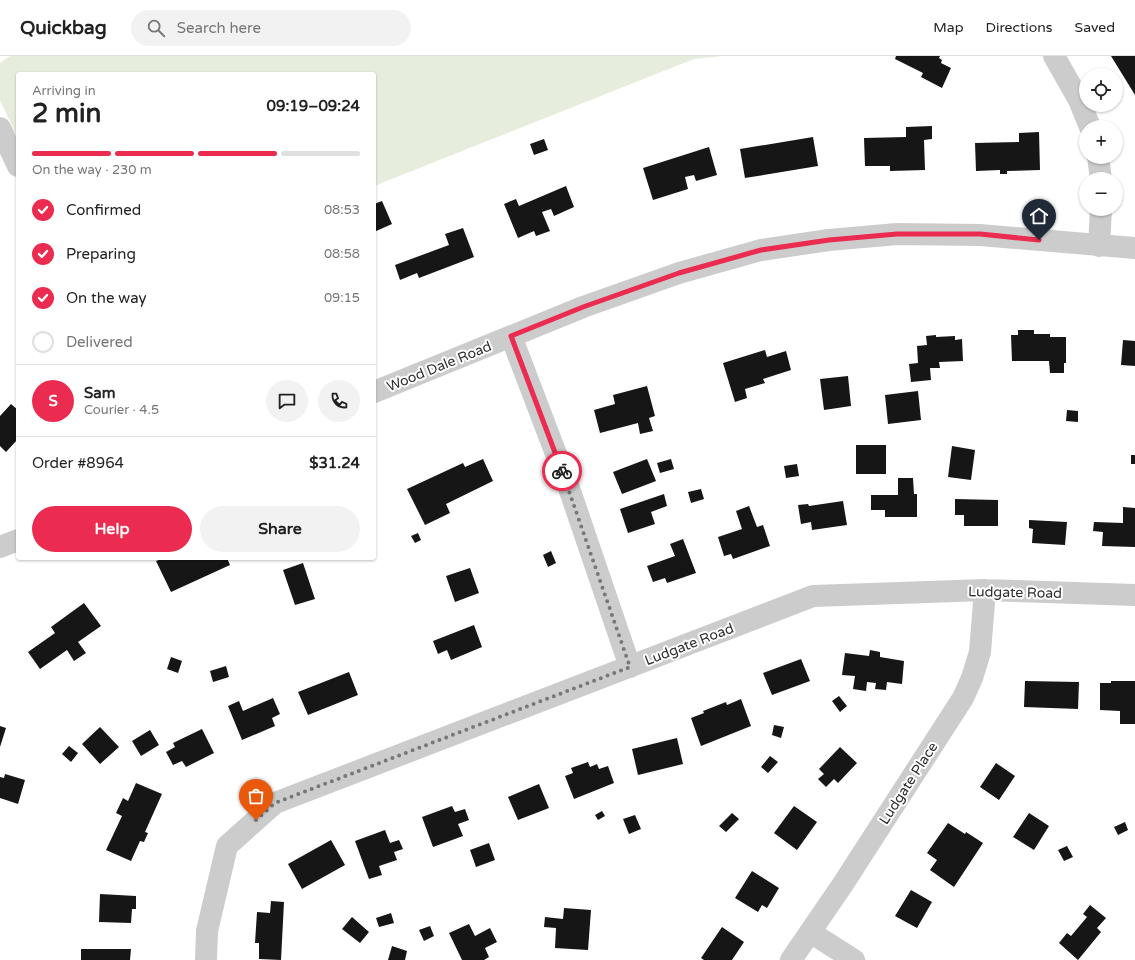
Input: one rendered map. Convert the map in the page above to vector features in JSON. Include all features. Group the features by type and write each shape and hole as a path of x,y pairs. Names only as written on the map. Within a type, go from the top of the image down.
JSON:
{"street":[{"path":"1054,56 1079,100 1087,120"},
{"path":"0,128 16,162"},
{"path":"1099,246 1101,216"},
{"name":"Wood Dale Road","path":"376,391 583,307 679,273 761,250 829,240 897,234 980,234 1099,246 1135,248"},
{"path":"511,336 569,488 630,667"},
{"path":"0,547 16,541"},
{"name":"Ludgate Road","path":"206,960 208,931 227,846 275,803 813,596 985,590 1135,595"},
{"name":"Ludgate Place","path":"791,960 963,698 972,678 980,652 985,590"},
{"path":"810,932 854,960"}],"green space":[{"path":"10,56 723,56 694,59 376,185 376,72 16,72 16,135 0,100 0,63"}],"building":[{"path":"896,56 940,56 939,58 942,60 941,63 951,68 942,88 921,77 923,73 895,59"},
{"path":"1111,56 1135,56 1135,95 1123,76 1123,68 1118,68"},
{"path":"932,126 932,139 924,140 925,170 890,171 890,166 865,166 864,138 906,137 906,127"},
{"path":"1039,132 1040,170 1007,171 1007,174 1000,174 1000,170 976,171 975,143 1019,142 1019,133"},
{"path":"813,137 818,166 745,178 740,149"},
{"path":"544,139 548,150 534,155 530,144"},
{"path":"709,147 717,175 696,181 694,175 685,177 688,189 653,200 643,168"},
{"path":"566,186 574,207 554,216 551,209 542,212 550,231 536,236 534,231 518,238 504,204 516,199 519,206"},
{"path":"382,201 392,224 376,231 376,203"},
{"path":"463,228 474,257 419,278 417,273 400,280 395,265 449,245 445,234"},
{"path":"1018,330 1034,330 1034,334 1050,334 1050,337 1066,337 1066,363 1064,363 1064,373 1050,373 1049,361 1012,361 1011,335 1018,335"},
{"path":"936,335 936,337 955,336 955,340 962,339 963,361 939,362 940,368 930,368 931,380 911,382 909,364 918,363 917,346 927,345 926,336"},
{"path":"1123,340 1135,341 1135,366 1121,365"},
{"path":"765,350 767,357 786,351 791,370 763,379 765,383 745,389 747,398 735,402 723,363"},
{"path":"848,376 851,406 824,410 820,379"},
{"path":"647,386 655,416 649,418 653,431 640,434 638,423 600,433 594,410 615,404 613,395"},
{"path":"918,391 921,420 888,424 885,395"},
{"path":"11,404 16,408 16,441 6,452 0,446 0,416"},
{"path":"1067,410 1078,411 1078,422 1066,421"},
{"path":"856,445 886,445 886,474 856,474"},
{"path":"952,446 975,450 971,480 948,477"},
{"path":"1131,455 1135,455 1135,464 1131,464"},
{"path":"483,459 493,481 446,504 450,513 425,525 407,489 463,463 465,467"},
{"path":"647,459 656,481 622,494 613,472"},
{"path":"671,459 674,469 660,473 657,463"},
{"path":"797,464 799,476 786,478 784,466"},
{"path":"898,478 913,478 914,494 917,494 917,517 885,517 885,510 871,510 871,495 898,495"},
{"path":"701,489 704,499 691,503 688,492"},
{"path":"664,494 667,506 651,512 655,524 628,533 620,509"},
{"path":"955,499 998,500 998,526 964,526 964,515 955,515"},
{"path":"843,501 847,525 812,530 811,522 801,524 798,505 808,504 809,506"},
{"path":"749,506 757,527 763,525 770,546 733,559 731,554 724,556 718,537 742,529 736,511"},
{"path":"1123,507 1135,508 1135,547 1102,546 1103,532 1093,531 1094,522 1123,523"},
{"path":"1029,520 1067,522 1065,545 1032,543 1033,529 1029,528"},
{"path":"418,533 421,540 415,543 411,536"},
{"path":"683,539 696,573 667,583 665,578 653,582 647,566 675,556 670,544"},
{"path":"551,551 556,563 548,567 543,555"},
{"path":"228,560 230,565 171,592 156,561"},
{"path":"303,563 315,599 295,605 283,570"},
{"path":"470,568 479,593 455,602 446,576"},
{"path":"84,603 101,626 78,642 86,653 74,661 67,650 40,669 28,652 55,633 51,627"},
{"path":"474,625 482,647 451,660 447,650 438,654 433,641"},
{"path":"870,650 880,652 880,657 904,661 902,684 887,682 886,690 875,689 876,683 867,682 866,691 853,689 855,676 842,675 845,653 869,656"},
{"path":"171,657 182,661 178,673 167,669"},
{"path":"801,659 810,681 772,695 763,673"},
{"path":"226,666 229,677 213,682 210,671"},
{"path":"349,672 358,695 308,715 298,692"},
{"path":"1025,681 1079,682 1078,709 1024,707"},
{"path":"1111,681 1135,681 1135,724 1120,724 1120,711 1100,710 1100,683 1111,683"},
{"path":"839,696 847,706 840,712 832,701"},
{"path":"273,698 280,714 272,718 275,726 242,740 228,706 239,701 243,711"},
{"path":"741,699 751,726 701,746 691,718 704,713 703,711 726,702 727,705"},
{"path":"774,725 784,727 781,738 772,735"},
{"path":"0,726 6,728 0,747"},
{"path":"100,727 119,747 100,764 82,744"},
{"path":"202,729 214,753 186,767 182,761 173,765 166,752 175,747 173,743"},
{"path":"150,730 159,745 141,756 132,741"},
{"path":"677,738 683,764 638,775 632,749"},
{"path":"69,746 78,753 71,762 62,754"},
{"path":"840,747 857,763 838,783 834,779 826,787 818,779 824,774 819,769"},
{"path":"770,756 778,762 768,773 761,767"},
{"path":"588,762 590,767 597,764 599,769 608,766 614,783 574,799 565,776 573,773 571,768"},
{"path":"996,763 1015,776 999,800 980,787"},
{"path":"5,774 25,780 18,804 0,798 0,777 4,778"},
{"path":"136,783 162,794 145,832 148,833 144,842 140,841 131,861 106,850 122,816 116,813 123,798 128,801"},
{"path":"539,784 549,808 518,820 508,797"},
{"path":"452,806 455,812 465,809 469,820 458,824 463,836 433,847 422,817"},
{"path":"794,806 817,822 797,850 774,833"},
{"path":"602,811 605,816 598,820 595,815"},
{"path":"732,813 739,819 726,832 719,826"},
{"path":"1029,813 1049,826 1034,850 1013,837"},
{"path":"635,815 641,829 629,834 623,819"},
{"path":"1125,822 1128,830 1118,835 1114,827"},
{"path":"948,823 983,843 954,887 930,870 937,860 927,853"},
{"path":"385,830 390,843 399,840 403,849 394,852 397,860 379,866 382,875 369,879 355,841"},
{"path":"331,840 345,865 302,889 288,864"},
{"path":"489,843 495,860 476,867 470,850"},
{"path":"1067,846 1073,857 1064,861 1058,850"},
{"path":"752,871 779,888 767,908 762,905 758,912 735,898"},
{"path":"911,890 932,902 917,928 895,916"},
{"path":"100,894 136,896 136,909 132,909 131,923 99,922"},
{"path":"271,901 284,902 281,960 259,959 259,943 255,943 257,912 270,913"},
{"path":"1090,905 1106,918 1097,928 1101,932 1078,960 1059,943 1067,933 1071,936 1087,917 1083,914"},
{"path":"564,908 591,910 588,950 555,948 556,928 544,927 545,917 563,919"},
{"path":"391,913 394,923 379,927 376,918"},
{"path":"352,917 369,932 360,943 342,929"},
{"path":"469,924 475,936 490,928 497,942 485,948 489,957 484,960 462,960 449,933"},
{"path":"430,926 434,936 424,941 419,930"},
{"path":"722,927 744,942 732,960 704,960 701,958"},
{"path":"392,946 407,951 405,960 388,960"},
{"path":"81,949 131,949 130,960 81,960"}],"way so far":[{"path":"256,820 275,803 630,667 562,471"}],"route":[{"path":"562,471 511,336 583,307 679,273 761,250 829,240 897,234 980,234 1039,240"}]}
